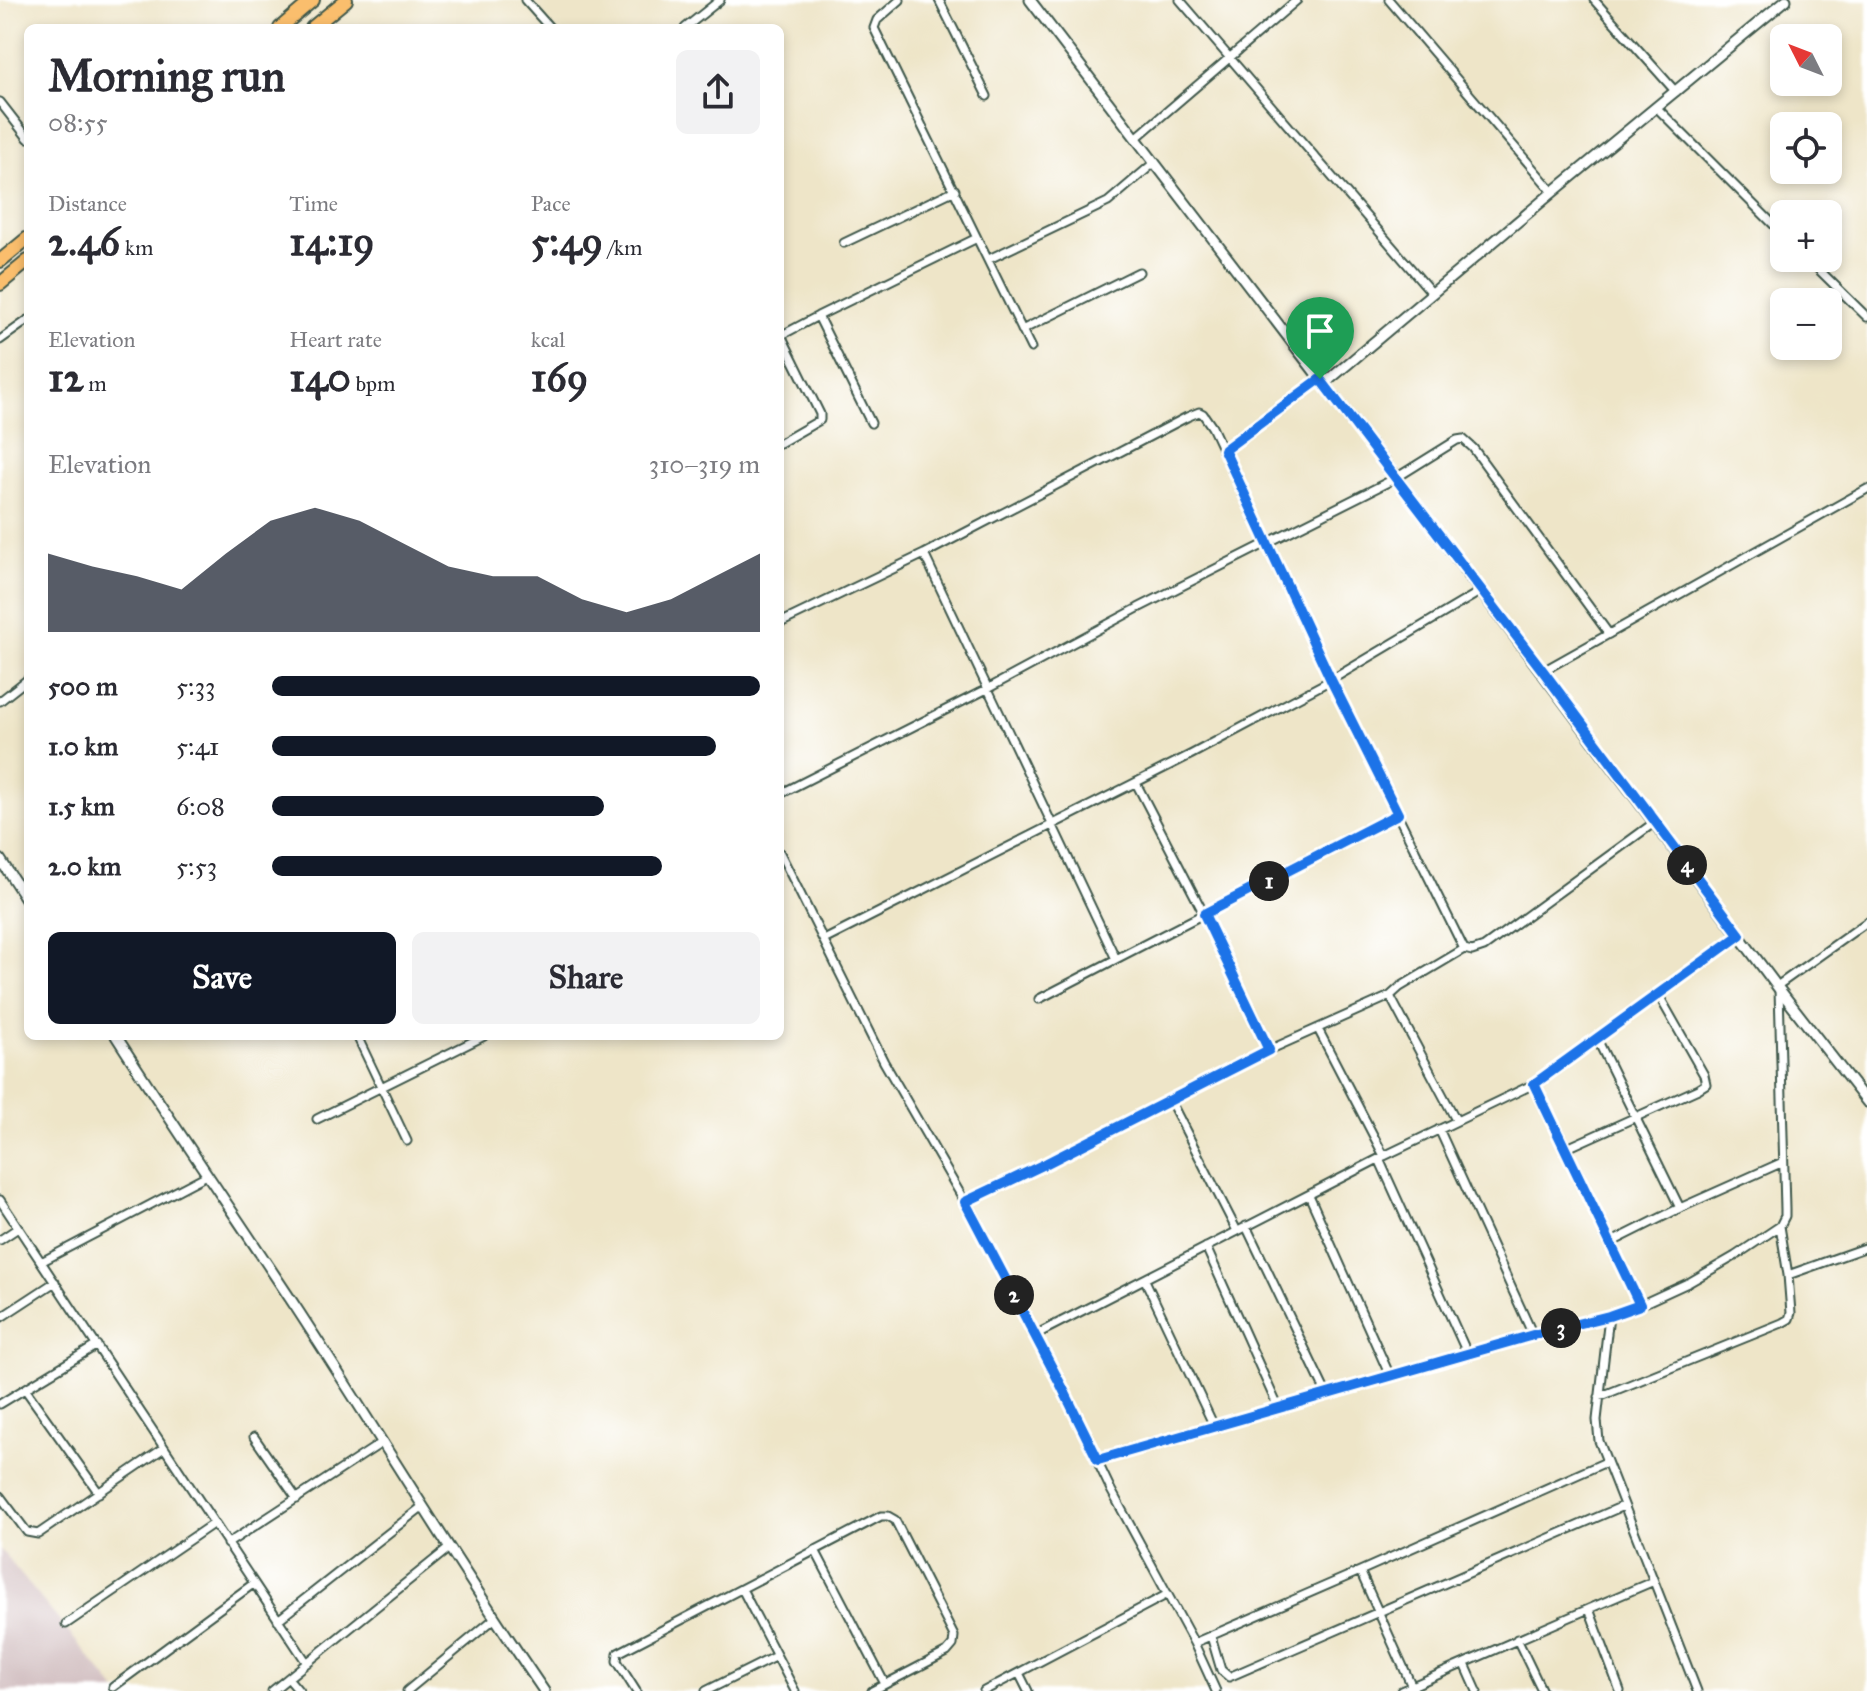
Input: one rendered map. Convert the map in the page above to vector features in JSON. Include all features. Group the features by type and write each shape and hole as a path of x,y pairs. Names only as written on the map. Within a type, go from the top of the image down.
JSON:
{"highway":[{"path":"285,24 313,0"},
{"path":"317,24 346,0"},
{"path":"0,261 24,241"},
{"path":"0,284 24,264"}],"street":[{"path":"525,0 546,24"},
{"path":"690,24 720,0"},
{"path":"900,0 877,20 874,28 1031,348"},
{"path":"939,0 987,96"},
{"path":"1030,0 1543,671 1778,988 1867,1102"},
{"path":"1180,0 1432,293"},
{"path":"1136,138 1297,0"},
{"path":"1389,0 1553,192"},
{"path":"1594,0 1676,92"},
{"path":"1224,450 1322,382 1786,0"},
{"path":"0,102 24,133"},
{"path":"1657,108 1770,221"},
{"path":"989,259 1108,202 1155,162"},
{"path":"844,243 955,190"},
{"path":"784,333 977,238"},
{"path":"1022,330 1139,272"},
{"path":"1821,272 1867,317"},
{"path":"818,316 871,423"},
{"path":"0,340 24,323"},
{"path":"784,343 820,414 820,420 784,441"},
{"path":"784,621 924,554 1199,412 1207,416 1224,450 1331,680 1464,949"},
{"path":"784,792 1396,478 1453,442 1463,439 1609,634"},
{"path":"1543,671 1867,489"},
{"path":"924,554 1116,959"},
{"path":"824,940 1136,783 1331,680 1481,591"},
{"path":"0,701 24,682"},
{"path":"1136,783 1204,914 1269,1050"},
{"path":"1039,999 1398,814"},
{"path":"965,1202 1269,1050 1390,996 1464,949 1472,951 1484,947 1655,822"},
{"path":"0,859 24,896"},
{"path":"784,861 884,1062 965,1202 1216,1691"},
{"path":"1778,988 1867,922"},
{"path":"1035,1335 1456,1120 1534,1084 1740,935"},
{"path":"1098,1460 1609,1316 1690,1282 1780,1226 1785,1216 1778,988"},
{"path":"1565,1149 1706,1084 1704,1075 1658,994"},
{"path":"1390,996 1456,1120"},
{"path":"1318,1029 1381,1158 1468,1355"},
{"path":"1597,1039 1680,1208"},
{"path":"119,1040 297,1308 494,1619 544,1691"},
{"path":"359,1040 407,1141"},
{"path":"317,1119 476,1040"},
{"path":"1534,1084 1640,1305"},
{"path":"1170,1100 1237,1231"},
{"path":"1439,1129 1533,1335"},
{"path":"1610,1243 1783,1162"},
{"path":"41,1262 207,1175"},
{"path":"1309,1195 1390,1376"},
{"path":"0,1200 307,1663"},
{"path":"1246,1226 1327,1395"},
{"path":"1599,1397 1789,1319 1788,1275 1780,1226"},
{"path":"0,1240 18,1228"},
{"path":"1206,1247 1279,1409"},
{"path":"1788,1275 1867,1247"},
{"path":"1145,1280 1214,1426"},
{"path":"0,1318 55,1282"},
{"path":"1609,1316 1597,1431 1606,1462 1697,1691"},
{"path":"0,1404 97,1345"},
{"path":"25,1389 99,1493"},
{"path":"254,1437 297,1499"},
{"path":"227,1544 383,1442"},
{"path":"0,1496 27,1532 35,1535 164,1448"},
{"path":"1194,1643 1606,1462"},
{"path":"278,1620 423,1506"},
{"path":"1211,1636 1221,1670 1229,1677 1623,1506"},
{"path":"636,1691 617,1661 618,1653 881,1516 888,1516 895,1520 954,1636 953,1645 947,1652 872,1691"},
{"path":"66,1624 214,1523"},
{"path":"272,1691 449,1548"},
{"path":"815,1550 885,1684"},
{"path":"1360,1571 1413,1689"},
{"path":"1401,1691 1413,1689 1517,1639 1654,1581"},
{"path":"113,1687 253,1584"},
{"path":"742,1589 795,1691"},
{"path":"984,1691 1168,1594"},
{"path":"1589,1609 1620,1691"},
{"path":"407,1691 494,1619"},
{"path":"1517,1639 1542,1691"},
{"path":"706,1691 776,1656"},
{"path":"1465,1664 1477,1691"},
{"path":"1019,1673 1028,1691"},
{"path":"288,1678 299,1691"},
{"path":"1209,1679 1209,1691"}],"shaded area":[{"path":"0,1549 117,1691 0,1691"}],"route":[{"path":"1320,379 1740,935 1534,1084 1640,1305 1098,1460 965,1202 1269,1050 1204,914 1398,814 1331,680 1224,450 1320,379"}]}
